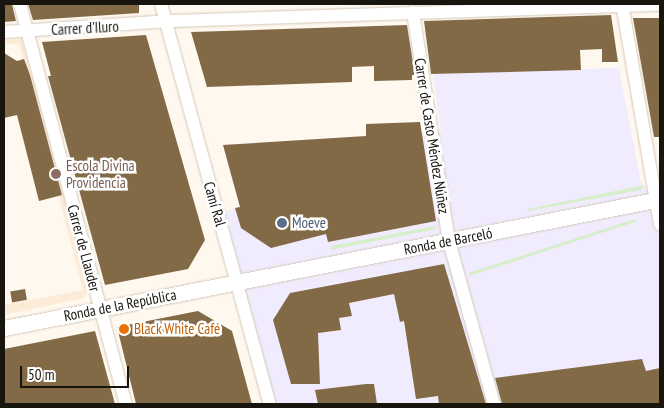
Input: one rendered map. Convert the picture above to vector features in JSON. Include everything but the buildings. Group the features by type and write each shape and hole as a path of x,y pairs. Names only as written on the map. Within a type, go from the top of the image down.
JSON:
{"street":[{"name":"Carrer de Llauder","path":"20,4 126,404"},
{"name":"Camí Ral","path":"161,4 270,404"},
{"path":"622,5 658,200 660,225"},
{"name":"Carrer d'Iluro","path":"4,32 165,21 660,5"},
{"name":"Carrer de Casto Méndez Núñez","path":"412,12 449,241 494,404"},
{"name":"Ronda de Barceló","path":"236,282 658,200"},
{"name":"Ronda de la República","path":"4,328 236,282"}],"shaded area":[{"name":"Escola Divina Providencia","path":"22,39 31,76 36,80 42,102 39,103 88,290 84,298 4,315 4,305 83,290 19,44 4,44 4,40"},
{"path":"619,68 641,182 655,200 660,199 660,404 270,404 218,213 240,207 223,145 441,132 433,74"}],"green space":[{"path":"645,185 641,190 528,211 527,209"},
{"path":"635,219 636,222 469,276 469,273"},
{"path":"435,226 436,229 331,250 331,246"}],"place":[{"name":"Escola Divina Providencia","path":"56,174"},
{"name":"Moeve","path":"282,223"},
{"name":"Black White Café","path":"124,329"}]}
